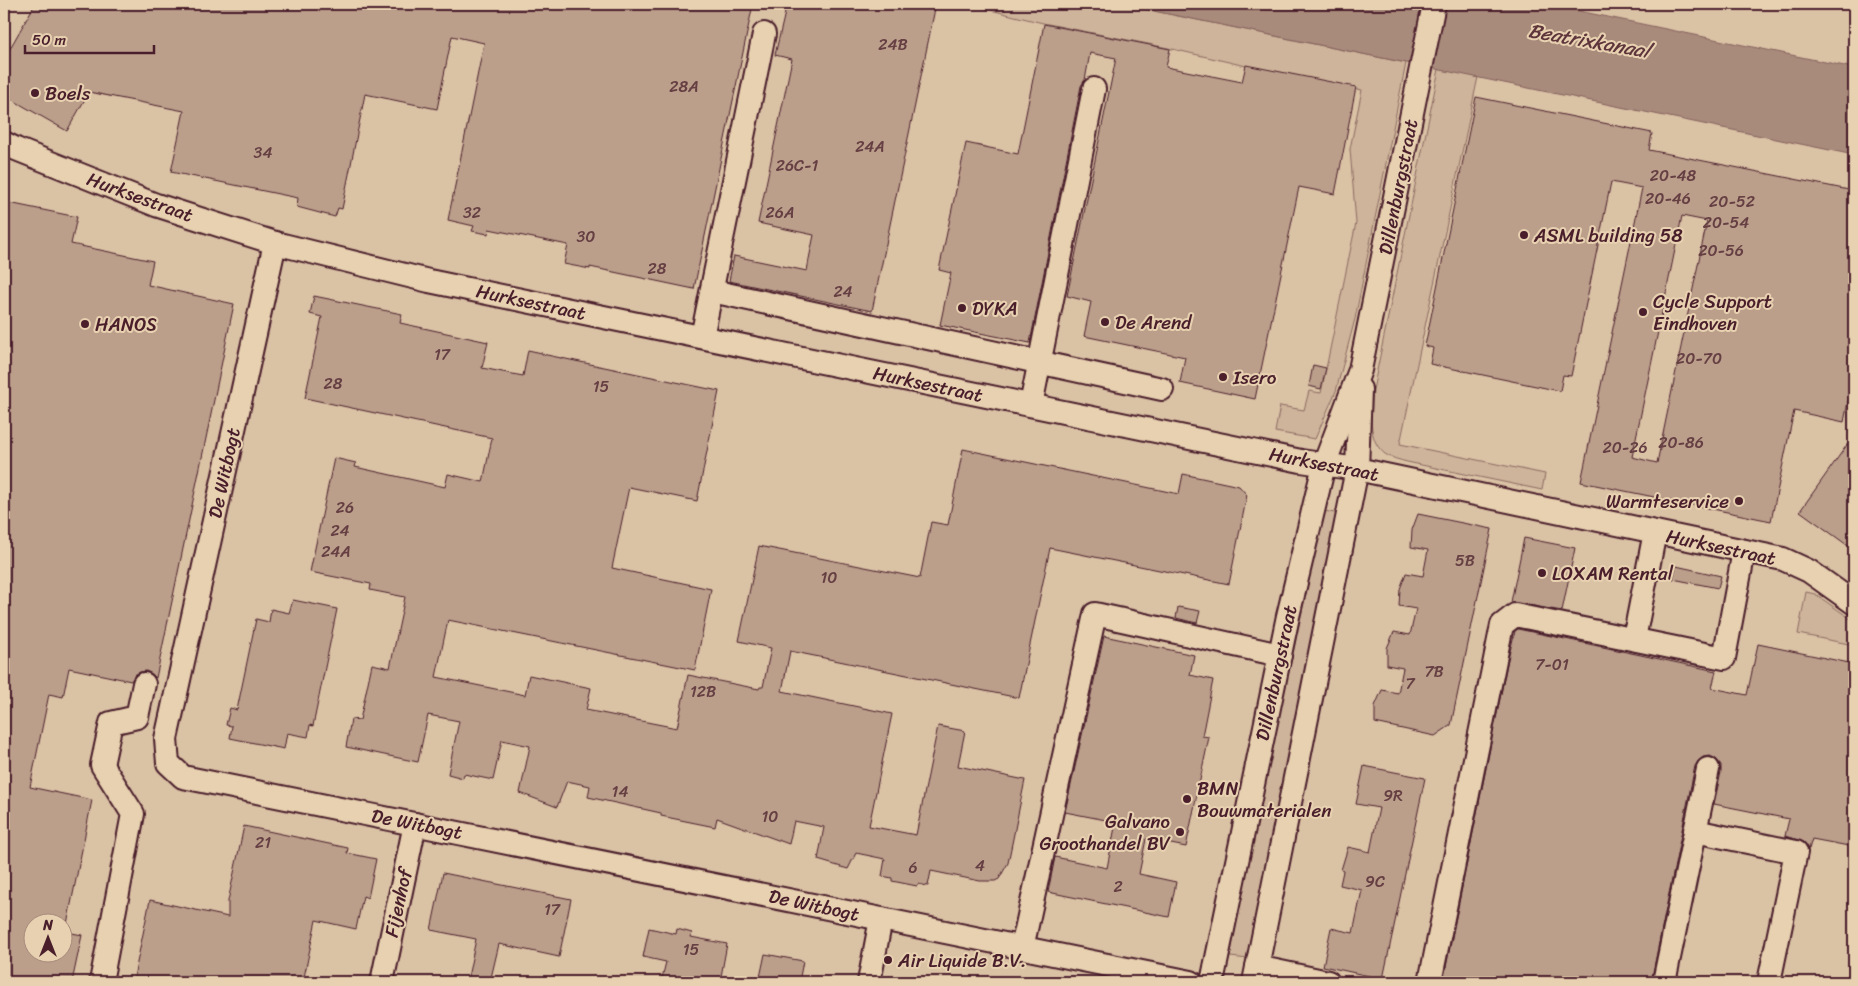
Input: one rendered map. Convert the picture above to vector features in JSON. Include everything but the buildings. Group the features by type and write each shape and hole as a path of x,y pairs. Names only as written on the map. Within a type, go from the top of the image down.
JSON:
{"street":[{"name":"Dillenburgstraat","path":"1212,982 1280,655 1324,465 1360,370 1434,4"},
{"path":"702,337 764,34"},
{"path":"1031,405 1038,362 1094,89"},
{"name":"Hurksestraat","path":"4,143 156,205 275,243 429,281 1324,465 1357,469 1783,559 1809,571 1854,603"},
{"name":"De Witbogt","path":"275,243 166,739 168,763 183,777 1192,982"},
{"path":"712,291 1162,389"},
{"name":"Dillenburgstraat","path":"1256,975 1357,469 1360,370"},
{"path":"1634,639 1655,532"},
{"path":"1430,982 1502,625 1515,615 1724,658 1744,551"},
{"path":"1022,948 1095,614 1280,655"},
{"path":"101,982 134,814 102,765 111,723 137,717 144,684"},
{"path":"1664,982 1708,768"},
{"name":"Fijenhof","path":"382,982 415,824"},
{"path":"1695,831 1796,852 1769,982"},
{"path":"869,982 881,919"},
{"path":"1256,975 1328,982"}],"shaded area":[{"path":"4,4 1854,4 1854,982 4,982"},
{"path":"966,4 1120,4 1406,63 1355,319 1336,391 1315,439 1275,432 1280,406 1304,410 1309,391 1321,393 1356,223 1350,149 1362,90 1043,23"},
{"path":"1439,69 1478,77 1400,444 1545,474 1542,490 1390,457 1379,448 1371,425 1373,390"},
{"path":"1324,511 1340,514 1249,959 1230,957 1252,841"},
{"path":"1806,592 1815,594 1854,621 1854,645 1798,634"}],"water":[{"name":"Beatrixkanaal","path":"1120,4 1545,4 1854,68 1854,155"}],"place":[{"name":"Boels","path":"35,93"},
{"name":"ASML building 58","path":"1524,235"},
{"name":"DYKA","path":"962,308"},
{"name":"Cycle Support Eindhoven","path":"1643,312"},
{"name":"De Arend","path":"1105,322"},
{"name":"HANOS","path":"85,324"},
{"name":"Isero","path":"1223,377"},
{"name":"Warmteservice","path":"1739,501"},
{"name":"LOXAM Rental","path":"1542,573"},
{"name":"BMN Bouwmaterialen","path":"1187,799"},
{"name":"Galvano Groothandel BV","path":"1180,832"},
{"name":"Air Liquide B.V.","path":"888,960"}]}
